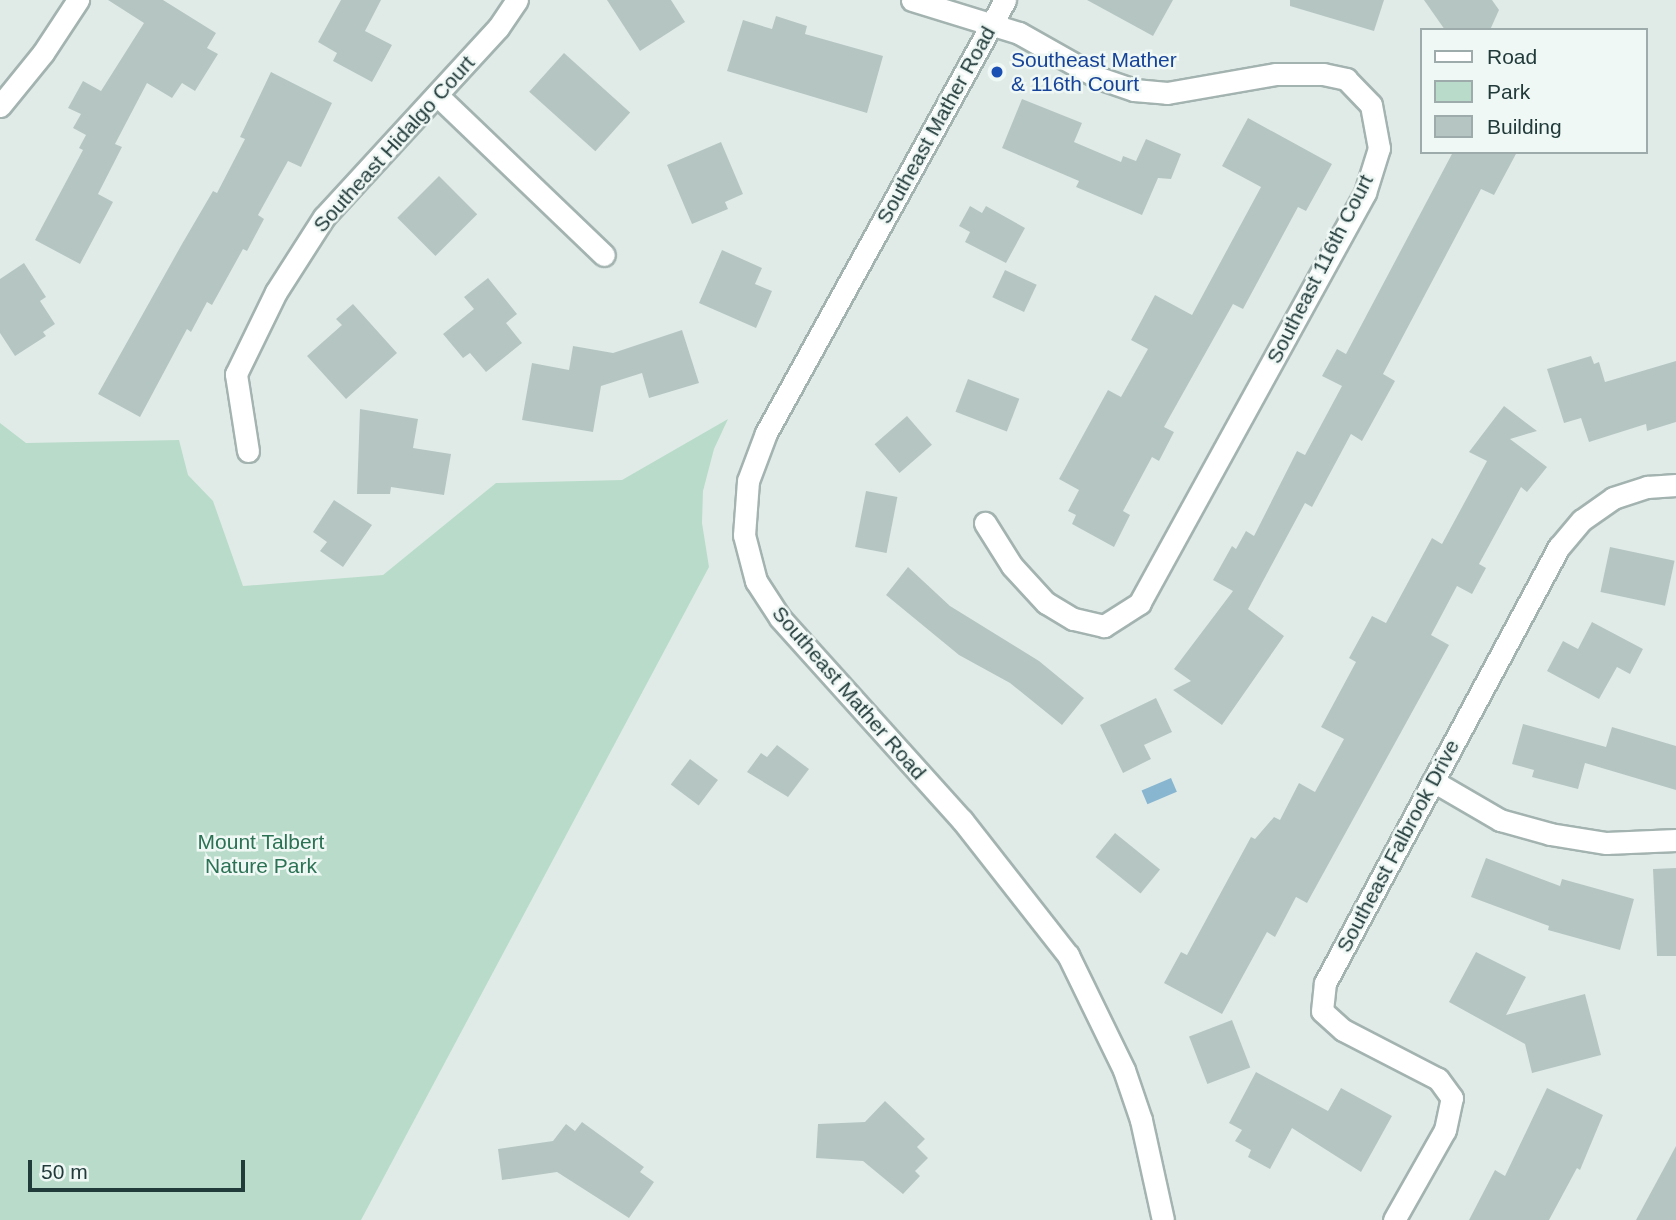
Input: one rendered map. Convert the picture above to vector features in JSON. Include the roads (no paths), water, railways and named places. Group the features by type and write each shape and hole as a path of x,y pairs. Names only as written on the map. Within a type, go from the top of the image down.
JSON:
{"street":[{"path":"0,106 43,53 78,0"},
{"name":"Southeast Hidalgo Court","path":"248,451 236,374 276,292 324,217 498,28 517,0"},
{"name":"Southeast 116th Court","path":"912,0 1019,33 1098,78 1134,90 1167,93 1276,74 1323,74 1346,79 1371,105 1379,148 1365,193 1140,603 1104,626 1073,619 1046,603 1012,566 985,523"},
{"name":"Southeast Mather Road","path":"1005,0 766,433 748,481 744,535 756,580 780,618 962,820 1068,955 1124,1070 1141,1120 1163,1220"},
{"path":"437,95 604,255"},
{"name":"Southeast Falbrook Drive","path":"1394,1220 1445,1130 1452,1098 1438,1079 1343,1030 1322,1011 1330,972 1559,547 1582,520 1613,498 1647,487 1676,485"},
{"path":"1433,781 1500,820 1550,834 1606,843 1676,841"}],"water":[{"path":"1171,778 1177,792 1147,804 1142,791"}],"place":[{"name":"Southeast Mather & 116th Court","path":"997,72"}],"park label":[{"name":"Mount Talbert Nature Park","path":"261,854"}]}
